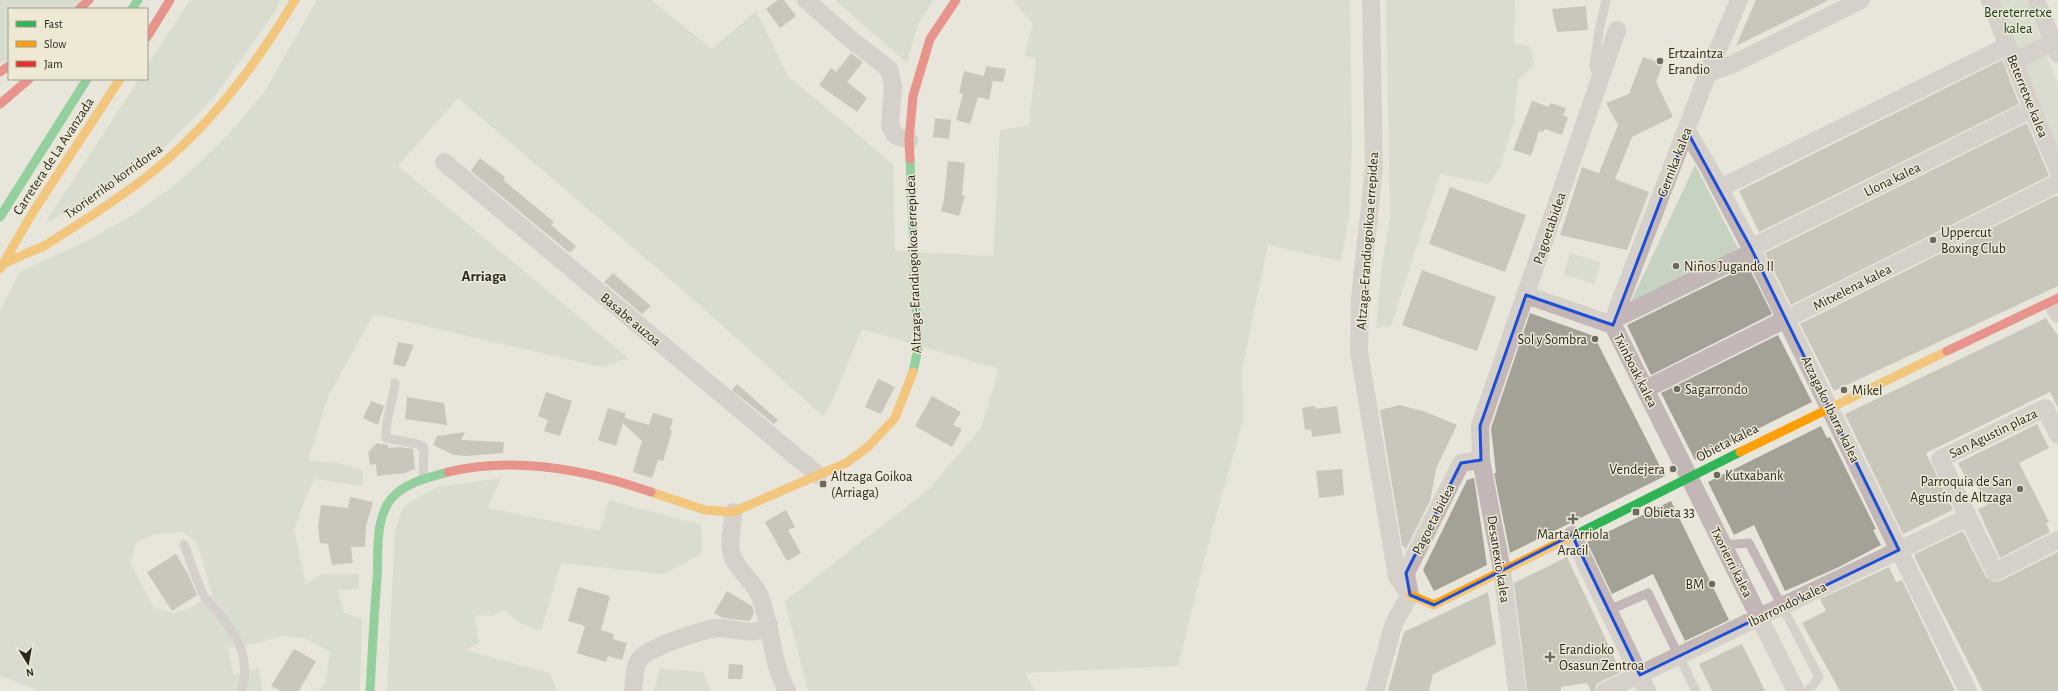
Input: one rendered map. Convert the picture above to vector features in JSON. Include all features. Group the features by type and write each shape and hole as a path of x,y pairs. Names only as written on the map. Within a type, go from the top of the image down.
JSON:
{"main road":[{"path":"80,8 89,0"},
{"path":"148,35 170,0"},
{"name":"Txorierriko korridorea","path":"0,265 44,246 91,216 148,177 179,150 236,90 269,45 295,0"},
{"name":"Altzaga-Erandiogoikoa errepidea","path":"370,691 379,534 386,507 396,494 407,484 462,469 485,466 523,466 600,478 627,484 671,501 702,509 718,513 733,512 846,463 868,448 895,418 911,380 918,349 909,140 913,96 930,38 956,0"},
{"path":"0,104 28,80"},
{"name":"Carretera de La Avanzada","path":"0,217 86,80"},
{"name":"Carretera de La Avanzada","path":"0,270 33,212 119,80"},
{"name":"Obieta kalea","path":"1410,595 1434,605 1830,406 2057,307"}],"street":[{"path":"806,0 848,37 889,69 893,80 890,126 896,136 901,139 909,140"},
{"name":"Altzaga-Erandiogoikoa errepidea","path":"1371,0 1374,169 1360,298 1359,352 1398,577 1410,595"},
{"name":"Gernika kalea","path":"1617,320 1618,307 1708,73 1739,0"},
{"path":"1708,73 1731,64 1861,0"},
{"name":"Beterretxe kalea","path":"1990,0 2010,54 2058,170"},
{"path":"1720,188 2010,54 2053,50 2036,0"},
{"name":"Pagoetabidea","path":"1480,426 1617,30"},
{"name":"Llona kalea","path":"1617,320 1748,252 2032,109"},
{"name":"Atzagako Ibarra kalea","path":"1687,130 1720,188 1748,252 1786,320 1830,406 1968,691"},
{"name":"Basabe auzoa","path":"444,162 818,475"},
{"name":"Mitxelena kalea","path":"1646,389 2058,183"},
{"name":"Txinboak kalea","path":"1526,295 1617,320 1646,389 1688,477"},
{"name":"San Agustin plaza","path":"2058,435 2045,408 1940,459 1995,572 2058,540"},
{"name":"Desanexio kalea","path":"1480,426 1482,460 1502,570 1517,691"},
{"name":"Pagoeta bidea","path":"1410,595 1406,573 1461,463 1482,460"},
{"name":"Txorierri kalea","path":"1688,477 1760,617 1796,691"},
{"path":"733,512 732,556 734,561 758,592 769,625 781,680 787,691"},
{"name":"Ibarrondo kalea","path":"1605,691 1968,517"},
{"path":"1572,535 1647,691"},
{"path":"1375,691 1394,623 1410,595"},
{"path":"633,691 638,660 646,652 709,628 721,628 750,633 762,630 769,625"}],"lane":[{"path":"1599,82 1594,66 1599,31 1606,0"},
{"path":"395,383 393,401 385,428 386,438 424,447 424,479"},
{"path":"1723,545 1749,543 1819,676 1808,691"},
{"path":"184,544 206,598 224,620 239,642 245,660 245,680 242,691"},
{"path":"1609,610 1648,593 1696,691"}],"highlighted area":[{"path":"1687,131 1751,248 1899,550 1640,675 1572,535 1434,605 1410,595 1406,573 1461,463 1481,460 1480,426 1526,295 1613,325"}],"green space":[{"path":"0,0 81,0 72,8 8,8 8,59 0,64"},
{"path":"190,0 280,0 276,10 215,96 158,154 106,191 45,223 138,80 148,80 148,64"},
{"path":"317,0 651,0 712,49 756,11 788,76 893,164 895,251 993,256 1000,130 1029,125 1036,59 1025,55 1033,24 1013,0 1350,0 1352,149 1349,216 1341,261 1268,245 1242,369 1243,420 1207,549 1178,666 1025,673 1035,691 808,691 785,601 929,489 981,428 999,369 862,329 833,399 823,416 687,294 458,98 398,166 628,358 601,367 374,314 329,394 308,461 336,462 363,471 363,486 314,479 294,530 306,584 322,574 359,574 359,589 338,590 344,613 362,619 360,691 318,691 326,682 330,652 304,638 280,636 255,644 228,647 233,675 259,668 262,691 35,691 36,689 0,676 0,310 20,272 89,240 136,213 181,180 225,138 263,94","holes":["182,532 197,542 212,594 190,608 173,613 154,608 131,564 135,543 155,534"]},
{"path":"835,0 933,0 917,26 907,63"},
{"path":"1386,0 1515,0 1514,43 1531,47 1534,65 1518,80 1514,121 1500,167 1489,184 1440,174 1391,326 1376,328 1381,272 1390,217"},
{"name":"Bereterretxe kalea","path":"1993,0 2026,0 2058,84 2058,155"},
{"path":"1695,165 1742,256 1626,312"},
{"path":"1571,253 1601,263 1594,284 1563,274"},
{"path":"501,478 488,508 600,531 609,500 701,525 702,553 663,574 561,563 541,631 520,623 504,610 492,616 475,615 479,643 465,650 550,673 557,691 387,691 395,531 403,507 437,487"},
{"path":"660,668 703,672 711,691 654,691"}],"building":[{"path":"778,0 784,0 796,16 780,28 766,9"},
{"path":"1756,0 1829,0 1736,46"},
{"path":"1586,6 1588,30 1557,32 1552,9"},
{"path":"851,53 863,62 847,82 867,98 857,112 819,85 831,68 836,72"},
{"path":"1643,57 1663,64 1656,82 1673,117 1632,137 1615,179 1649,192 1627,250 1560,235 1582,167 1599,173 1618,125 1606,103 1629,94"},
{"path":"2002,60 2019,104 1759,232 1739,191"},
{"path":"986,66 1006,69 1003,82 993,81 989,100 978,97 970,124 956,120 963,94 959,93 964,71 984,76"},
{"path":"1532,101 1549,107 1550,103 1566,108 1563,116 1568,117 1562,135 1545,129 1543,132 1539,131 1531,156 1513,150"},
{"path":"935,118 951,120 949,139 933,137"},
{"path":"2027,123 2049,176 1791,305 1765,253"},
{"path":"480,158 505,177 503,180 554,222 551,225 576,246 570,253 471,171"},
{"path":"948,161 965,163 962,195 965,196 959,216 941,211 944,199"},
{"path":"1450,187 1526,215 1505,272 1429,244"},
{"path":"2055,196 2058,196 2058,286 1834,391 1800,324"},
{"path":"1748,266 1772,314 1651,375 1627,325"},
{"path":"1422,270 1496,297 1477,351 1402,325"},
{"path":"613,273 651,306 642,314 604,282"},
{"path":"1530,313 1594,336 1665,476 1510,553 1494,473 1496,473 1491,428"},
{"path":"2046,318 2058,336 2058,408 2050,392 1926,453 1953,510 1903,534 1845,414"},
{"path":"1778,335 1812,402 1695,460 1661,393"},
{"path":"398,342 414,345 405,367 393,364"},
{"path":"878,379 895,387 881,414 865,407"},
{"path":"737,384 778,420 774,424 732,390"},
{"path":"546,392 572,401 560,436 544,431 548,420 538,416"},
{"path":"932,396 961,412 953,425 962,429 952,447 915,426"},
{"path":"407,397 444,403 447,425 405,419"},
{"path":"371,401 384,406 378,425 363,418"},
{"path":"1400,405 1426,412 1457,425 1437,466 1430,501 1406,549 1402,545 1380,410"},
{"path":"1315,406 1315,409 1337,406 1341,433 1312,437 1311,429 1305,430 1302,408"},
{"path":"608,408 625,413 625,418 649,425 653,413 673,419 670,430 672,431 663,461 658,460 652,478 633,472 642,441 623,423 616,446 598,440"},
{"name":"Parroquia de San Agustín de Altzaga","path":"2037,424 2049,448 2019,463 2049,522 2046,523 2050,532 2000,558 1978,509 1987,505 1976,484 1971,487 1958,463"},
{"path":"1821,426 1827,438 1830,437 1876,529 1873,530 1881,545 1839,567 1785,591 1754,525 1734,535 1708,482"},
{"path":"465,432 461,440 504,442 503,453 466,456 454,455 433,445 437,436"},
{"path":"377,443 388,445 388,448 400,447 413,449 415,469 405,473 377,476 376,464 370,465 368,452"},
{"path":"1342,469 1344,495 1319,498 1316,471"},
{"path":"1474,478 1487,565 1434,591 1423,570 1467,480"},
{"path":"350,497 373,502 366,526 365,547 351,547 353,563 332,565 328,544 320,543 318,526 321,505 348,508"},
{"path":"1671,501 1729,620 1685,641 1653,574 1612,594 1587,542"},
{"path":"786,510 795,527 788,530 801,553 787,561 765,522"},
{"path":"1963,531 1986,577 1994,582 2000,581 2058,552 2058,691 1983,691 1915,558 1915,554"},
{"path":"176,554 188,574 197,595 172,611 147,572"},
{"path":"1567,557 1621,672 1600,682 1596,685 1595,691 1591,691 1587,683 1561,687 1561,691 1527,691 1514,583"},
{"path":"1889,567 1896,582 1902,580 1955,691 1840,691 1802,623 1826,611 1820,599"},
{"path":"578,587 610,596 601,630 614,634 613,639 627,643 622,660 608,656 606,662 577,653 585,626 568,621"},
{"path":"727,591 752,606 754,613 750,621 723,618 714,613"},
{"path":"1488,592 1496,644 1433,674 1429,691 1388,691 1404,632"},
{"path":"1742,644 1765,691 1712,691 1699,664"},
{"path":"294,649 316,661 299,691 281,691 271,686"},
{"path":"729,664 743,665 742,679 728,679"}],"traffic: fast":[{"path":"133,8 138,0"},
{"path":"0,217 86,80"},
{"path":"910,159 918,349 913,372"},
{"path":"1571,537 1740,452"},
{"path":"370,691 378,538 382,517 391,499 403,488 417,481 448,472"}],"traffic: slow":[{"path":"91,216 132,188 190,139 207,121 254,63 295,0"},
{"path":"0,269 33,212 119,80"},
{"path":"0,265 44,246 91,216"},
{"path":"1740,452 1947,351"},
{"path":"651,492 705,510 733,512 846,463 868,447 895,418 913,372"},
{"path":"1410,595 1434,605 1571,537"}],"traffic: jam":[{"path":"80,8 89,0"},
{"path":"148,35 170,0"},
{"path":"910,159 909,140 913,96 930,39 956,0"},
{"path":"0,72 8,67"},
{"path":"0,104 28,80"},
{"path":"1947,351 2058,298"},
{"path":"448,472 473,467 525,465 602,477 651,492"}],"place":[{"name":"Ertzaintza Erandio","path":"1660,61"},
{"name":"Uppercut Boxing Club","path":"1933,240"},
{"name":"Niños Jugando II","path":"1676,266"},
{"name":"Sol y Sombra","path":"1595,339"},
{"name":"Sagarrondo","path":"1677,389"},
{"name":"Mikel","path":"1844,390"},
{"name":"Vendejera","path":"1673,469"},
{"name":"Kutxabank","path":"1717,475"},
{"name":"Altzaga Goikoa (Arriaga)","path":"823,484"},
{"name":"Parroquia de San Agustín de Altzaga","path":"2020,489"},
{"name":"Obieta 33","path":"1636,512"},
{"name":"Marta Arriola Aracil","path":"1573,519"},
{"name":"BM","path":"1712,584"},
{"name":"Erandioko Osasun Zentroa","path":"1550,657"}],"district":[{"name":"Arriaga","path":"484,276"}]}
